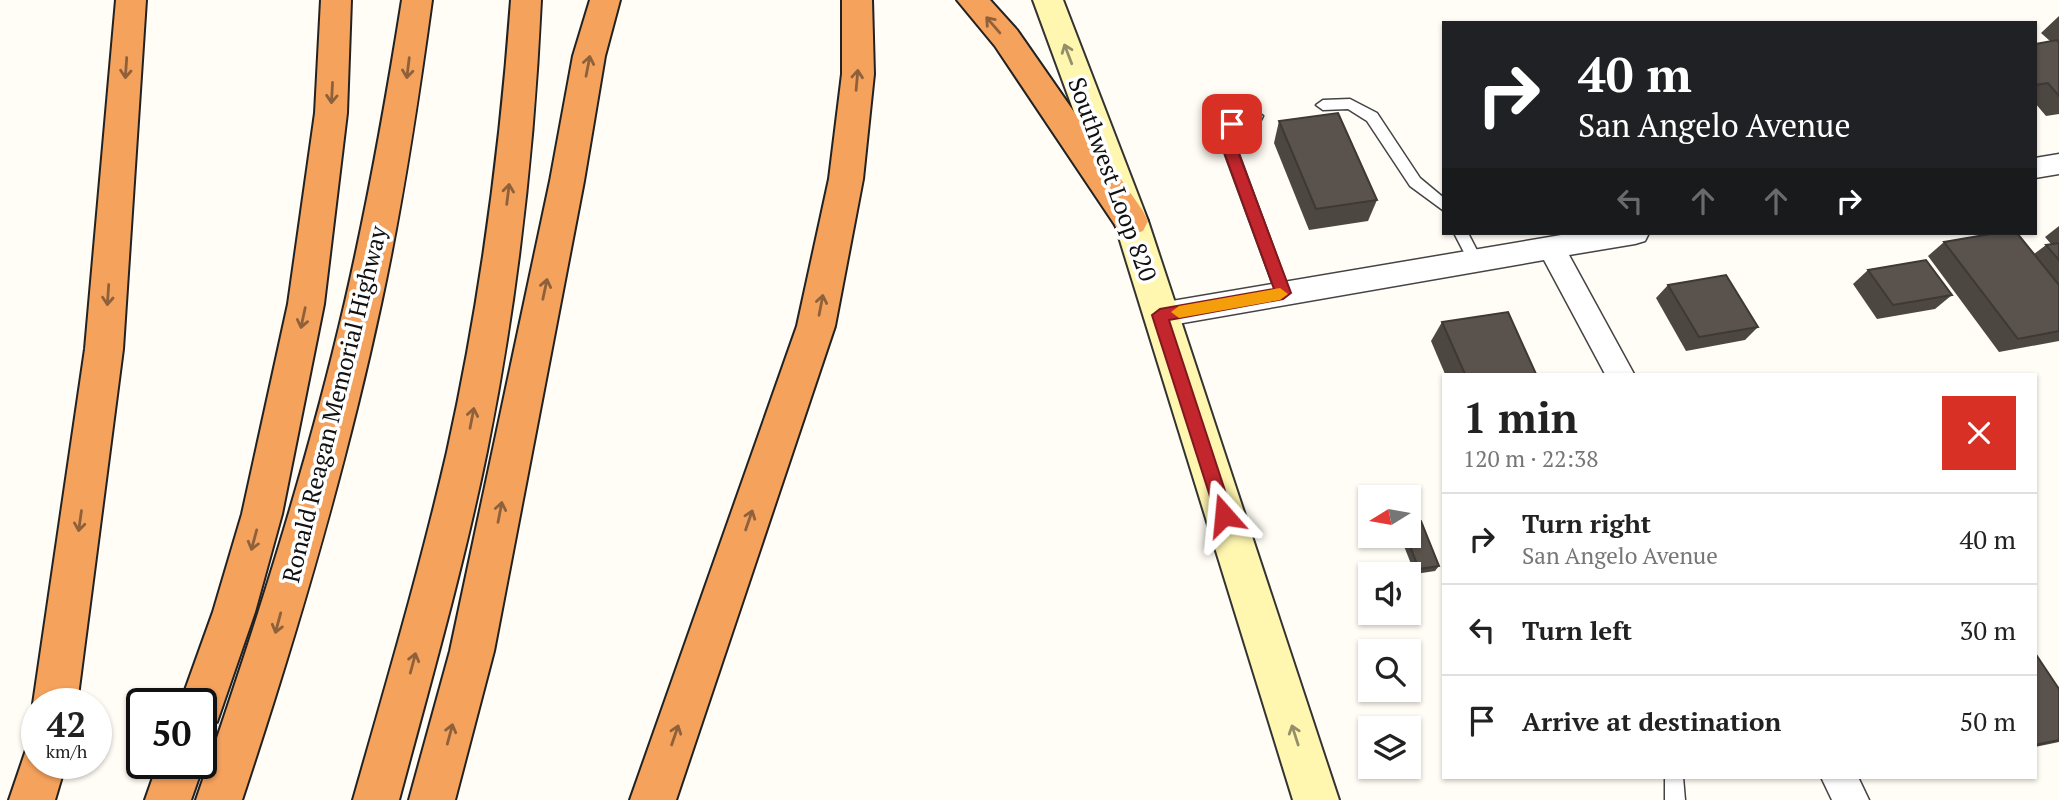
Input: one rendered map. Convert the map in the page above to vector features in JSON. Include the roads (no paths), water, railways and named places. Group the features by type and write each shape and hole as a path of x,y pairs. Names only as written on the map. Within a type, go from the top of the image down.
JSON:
{"highway":[{"path":"57,688 104,349 131,0"},
{"path":"207,688 234,612 262,514 306,304 331,113 336,0"},
{"name":"Ronald Reagan Memorial Highway","path":"219,800 269,655 339,404 380,228 407,80 417,0"},
{"path":"376,800 453,514 486,351 513,154 523,66 526,0"},
{"path":"432,800 472,651 567,181 589,57 605,0"},
{"path":"653,800 816,326 846,179 858,74 857,0"},
{"path":"972,0 1006,38 1131,221"},
{"path":"32,800 38,779"},
{"path":"168,800 175,779"}],"main road":[{"name":"Southwest Loop 820","path":"1048,0 1131,221 1316,800"}],"street":[{"path":"2037,168 2059,164"},
{"path":"1160,315 1621,235"},
{"path":"1550,246 1619,373"},
{"path":"1840,779 1852,800"}],"lane":[{"path":"1322,105 1350,104 1372,117 1415,182 1442,204"},
{"path":"1256,116 1232,124 1226,138 1283,293"},
{"path":"1462,235 1475,260"},
{"path":"1674,779 1675,800"}]}
